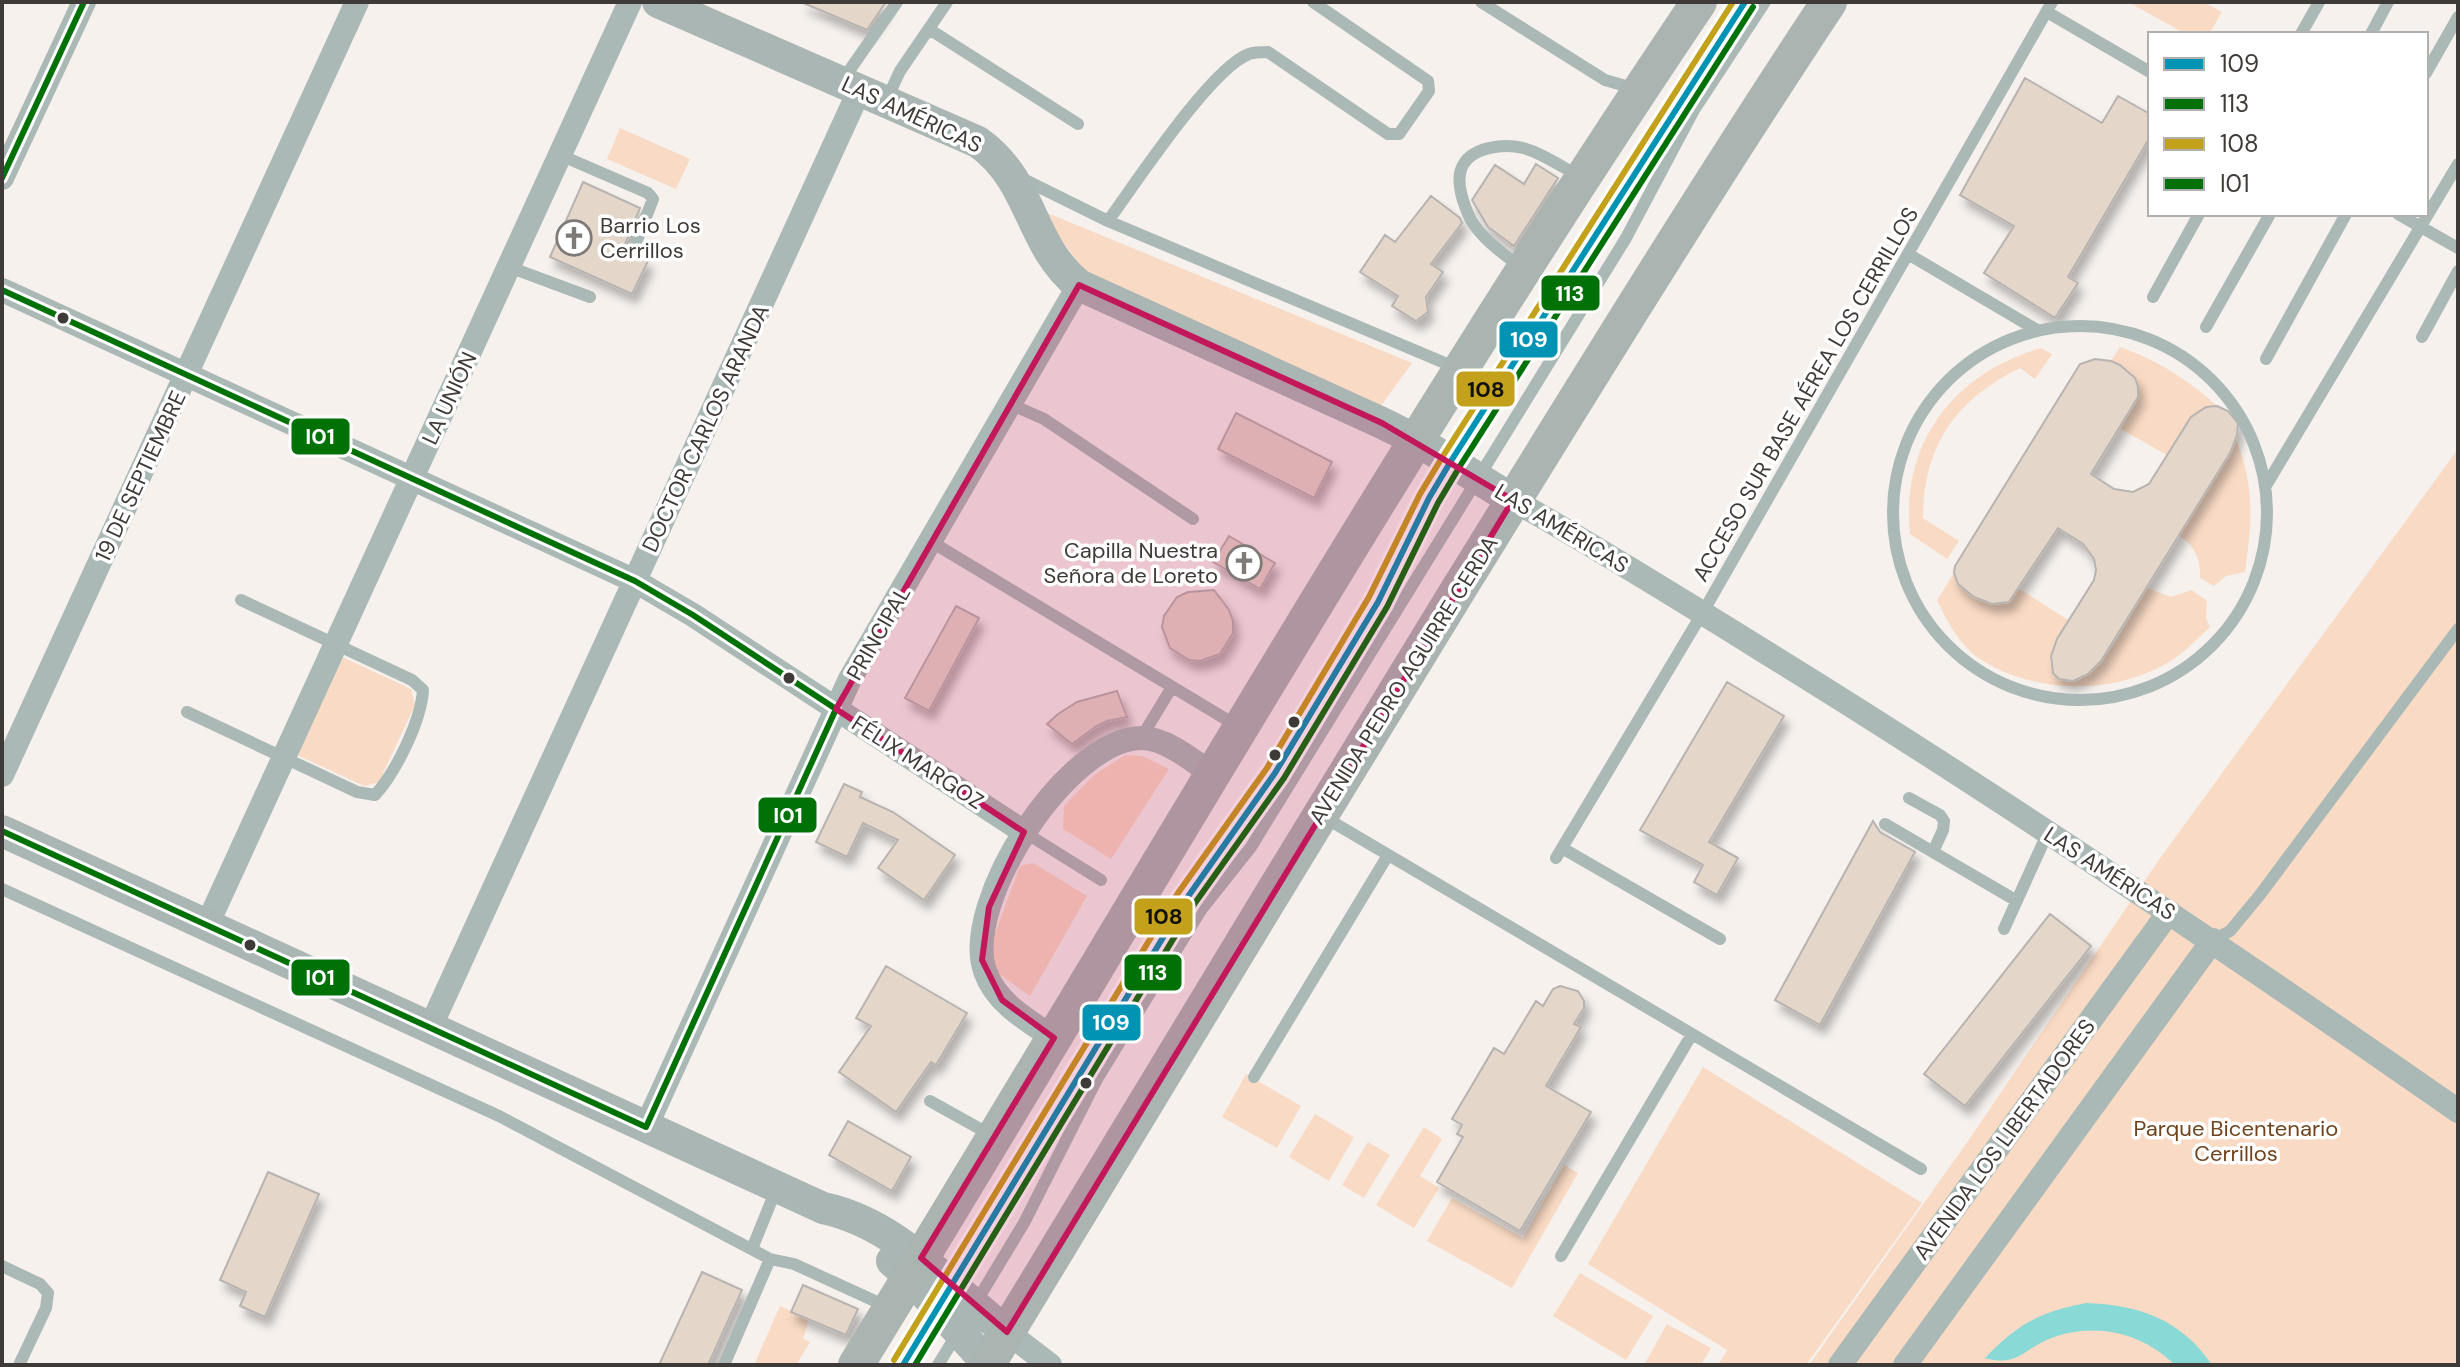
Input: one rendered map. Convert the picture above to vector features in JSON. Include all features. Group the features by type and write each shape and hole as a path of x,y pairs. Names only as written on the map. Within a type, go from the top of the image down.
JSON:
{"main road":[{"path":"856,1365 1416,440 1581,177 1699,2"},
{"name":"AVENIDA PEDRO AGUIRRE CERDA","path":"988,1365 1513,500 1692,212 1829,2"}],"street":[{"path":"2,178 84,2"},
{"name":"19 DE SEPTIEMBRE","path":"2,775 357,2"},
{"name":"LA UNIÓN","path":"207,925 630,2"},
{"name":"LAS AMÉRICAS","path":"675,6 978,142 1011,173 1022,191 1046,250 1065,274 1079,285 1416,440 1888,727 2213,940 2458,1111"},
{"name":"DOCTOR CARLOS ARANDA","path":"430,1028 863,90"},
{"name":"PRINCIPAL","path":"646,1127 850,679 1079,285"},
{"name":"FÉLIX MARGOZ","path":"2,290 635,581 665,597 1024,832"},
{"path":"1054,1038 1002,1000 993,988 982,960 983,931 989,907 1009,857 1044,804 1110,746 1141,738 1160,742 1212,774"},
{"path":"2,831 823,1208 864,1220 900,1241 915,1268 955,1308 988,1365"},
{"name":"AVENIDA LOS LIBERTADORES","path":"1840,1365 2169,912"},
{"path":"1905,1365 2213,940"},
{"path":"955,1308 1007,1332 1050,1365"}],"lane":[{"path":"863,90 897,2"},
{"path":"863,90 900,71 947,2"},
{"path":"1108,221 1209,86 1250,53 1268,52 1388,134 1399,134 1429,91 1428,81 1313,2"},
{"path":"1481,2 1605,80 1639,90"},
{"path":"903,1365 955,1308 1024,1223 1097,1079 1201,910 1251,847 1464,470 1745,2"},
{"path":"938,1365 955,1308 1187,898 1259,797 1306,723 1378,602 1429,498 1464,470 1626,238 1680,133 1765,2"},
{"path":"2302,32 2319,2"},
{"path":"2372,32 2388,2"},
{"path":"2050,7 2148,71"},
{"name":"ACCESO SUR BASE AÉREA LOS CERRILLOS","path":"1720,939 1559,853 1703,612 2050,7"},
{"path":"2428,70 2458,17"},
{"path":"929,29 1078,124"},
{"path":"1522,269 1490,243 1472,221 1461,194 1461,168 1471,155 1494,146 1523,148 1581,177"},
{"path":"560,155 648,193 653,199 637,240"},
{"path":"2267,484 2458,164"},
{"path":"1011,173 1108,221 1460,369"},
{"path":"2153,297 2198,216"},
{"path":"2206,327 2269,216"},
{"path":"2266,359 2345,216"},
{"path":"2401,216 2458,248"},
{"path":"1908,254 2037,330"},
{"path":"509,267 590,297"},
{"path":"2422,337 2458,271"},
{"path":"2100,326 2160,343 2211,377 2248,426 2267,484 2267,546 2246,604 2208,652 2157,686 2097,701 2036,696 1979,672 1932,631 1902,576 1891,514 1902,452 1932,397 1978,355 2037,330 2100,326"},
{"path":"1010,404 1044,419 1193,519"},
{"path":"930,541 1240,727"},
{"path":"187,712 357,792 375,795 389,780 422,706 423,690 412,680 241,600"},
{"path":"2213,940 2230,931 2259,896 2453,642 2458,629"},
{"path":"1141,738 1172,687"},
{"path":"1909,798 1940,815 1944,821 1933,852"},
{"path":"1320,815 1921,1169"},
{"path":"1885,824 2017,901"},
{"name":"FÉLIX MARGOZ","path":"1024,832 1101,880"},
{"path":"2004,929 2048,832"},
{"path":"1254,1077 1388,855"},
{"path":"2,889 499,1116 770,1259 801,1267 891,1309"},
{"path":"1561,1256 1692,1034"},
{"path":"930,1101 994,1136"},
{"path":"752,1249 777,1187"},
{"path":"724,1365 770,1259"},
{"path":"2,1266 40,1284 48,1293 46,1308 19,1365"}],"highlighted area":[{"path":"1079,285 1382,423 1513,500 1007,1332 921,1258 1054,1038 1002,1000 982,960 989,907 1024,832 836,709"}],"green space":[{"path":"2128,2 2203,2 2222,12 2210,32 2182,32"},
{"path":"620,128 690,159 676,189 607,159"},
{"path":"1040,210 1412,363 1377,411 1092,282"},
{"path":"2120,347 2172,372 2217,406 2193,417 2167,455 2119,428 2132,408 2138,391 2132,376 2111,361"},
{"path":"2041,348 2052,354 2035,379 2020,368 1997,380 1961,410 1937,447 1929,469 1923,518 1959,541 1947,559 1910,534 1909,501 1914,470 1925,441 1940,416 1959,394 2010,359"},
{"path":"2236,439 2249,489 2245,572 2226,576 2214,586 2200,578 2196,554 2179,536"},
{"name":"Parque Bicentenario Cerrillos","path":"2458,449 2458,1365 1809,1365 1968,1141 2158,861"},
{"path":"1954,573 1969,594 1983,601 2009,602 2018,588 2068,620 2056,641 2050,663 2052,671 2062,679 2084,676 2099,663 2147,588 2171,597 2192,590 2207,601 2206,618 2210,627 2175,658 2141,675 2094,685 2046,684 2001,670 1973,654 1960,640 1937,600"},
{"path":"340,656 411,689 415,705 379,782 364,786 295,754"},
{"path":"1125,755 1142,756 1169,769 1111,859 1063,829 1064,806 1093,776"},
{"path":"1033,863 1087,896 1030,996 998,973 990,947 1020,866"},
{"path":"1703,1067 1922,1203 1806,1365 1718,1365 1727,1350 1588,1264"},
{"path":"1246,1074 1301,1106 1277,1148 1222,1117"},
{"path":"1315,1114 1354,1137 1329,1181 1289,1157"},
{"path":"1424,1127 1442,1139 1420,1176 1439,1188 1414,1228 1376,1205"},
{"path":"1368,1142 1390,1155 1364,1198 1342,1185"},
{"path":"1564,1165 1578,1173 1512,1288 1427,1241 1452,1198 1523,1238"},
{"path":"1580,1273 1653,1316 1626,1360 1553,1316"},
{"path":"780,1306 809,1319 803,1339 810,1342 796,1365 754,1365"},
{"path":"1667,1324 1711,1348 1701,1365 1644,1365"}],"water":[{"path":"2086,1303 2124,1307 2157,1318 2187,1336 2212,1365 2175,1365 2148,1344 2100,1331 2083,1331 2049,1339 2013,1359 1985,1358 2030,1321"}],"building":[{"path":"801,2 886,2 867,30"},
{"path":"2025,78 2102,123 2118,96 2148,113 2148,140 2068,277 2078,283 2055,318 1984,273 2014,226 1960,195"},
{"path":"1536,164 1558,178 1514,246 1488,227 1472,200 1495,165 1524,184"},
{"name":"Barrio Los Cerrillos","path":"583,182 640,208 623,249 648,261 632,294 550,257"},
{"path":"1431,196 1460,218 1462,223 1431,264 1443,272 1426,297 1428,312 1416,321 1392,306 1398,296 1360,272 1385,235 1395,242"},
{"path":"2095,359 2120,365 2135,378 2138,387 2138,397 2091,474 2114,489 2133,492 2149,484 2191,417 2206,407 2217,406 2228,411 2238,423 2230,453 2101,661 2088,674 2073,681 2059,679 2053,673 2051,656 2057,639 2094,580 2094,559 2083,544 2058,528 2009,602 1992,604 1974,597 1958,584 1954,573 1955,566 2080,364"},
{"path":"1236,413 1332,462 1314,498 1218,449"},
{"name":"Capilla Nuestra Señora de Loreto","path":"1229,536 1275,563 1260,589 1213,562"},
{"path":"1214,590 1229,610 1233,633 1220,654 1200,661 1189,660 1170,648 1162,627 1164,616 1177,597 1188,592"},
{"path":"956,606 979,618 929,711 905,698"},
{"path":"1727,682 1784,716 1709,842 1738,858 1717,895 1694,882 1703,865 1640,830"},
{"path":"1117,691 1127,717 1107,721 1072,744 1047,724 1077,702"},
{"path":"844,784 862,792 860,797 893,812 955,855 924,900 878,868 898,840 863,823 847,857 816,842"},
{"path":"1873,821 1880,832 1915,852 1820,1025 1775,1000"},
{"path":"2050,914 2091,946 1965,1106 1924,1074"},
{"path":"886,966 967,1013 936,1065 931,1062 896,1112 839,1072 871,1026 856,1018"},
{"path":"1560,986 1578,991 1584,1008 1574,1024 1581,1027 1546,1086 1591,1112 1520,1231 1437,1182 1463,1137 1457,1134 1462,1125 1452,1119 1494,1048 1504,1054 1536,1001 1543,1006 1553,989"},
{"path":"848,1121 911,1157 892,1191 829,1155"},
{"path":"268,1172 319,1194 265,1317 240,1306 246,1292 220,1280"},
{"path":"702,1272 742,1290 708,1365 659,1365"},
{"path":"803,1285 858,1309 846,1335 791,1312"}],"transit line":[{"name":"I01","path":"2,178 84,2"},
{"name":"108","path":"894,1360 1178,893 1267,768 1369,597 1420,494 1443,456 1733,2"},
{"name":"109","path":"903,1365 1187,898 1275,773 1378,602 1429,498 1451,461 1745,2"},
{"name":"113","path":"915,1365 1195,903 1284,778 1387,607 1438,503 1460,466 1753,7"},
{"name":"I01","path":"2,290 635,581 693,615 836,709 646,1127 2,831"}],"place":[{"name":"Barrio Los Cerrillos","path":"574,238"},
{"name":"Capilla Nuestra Señora de Loreto","path":"1244,563"}]}
